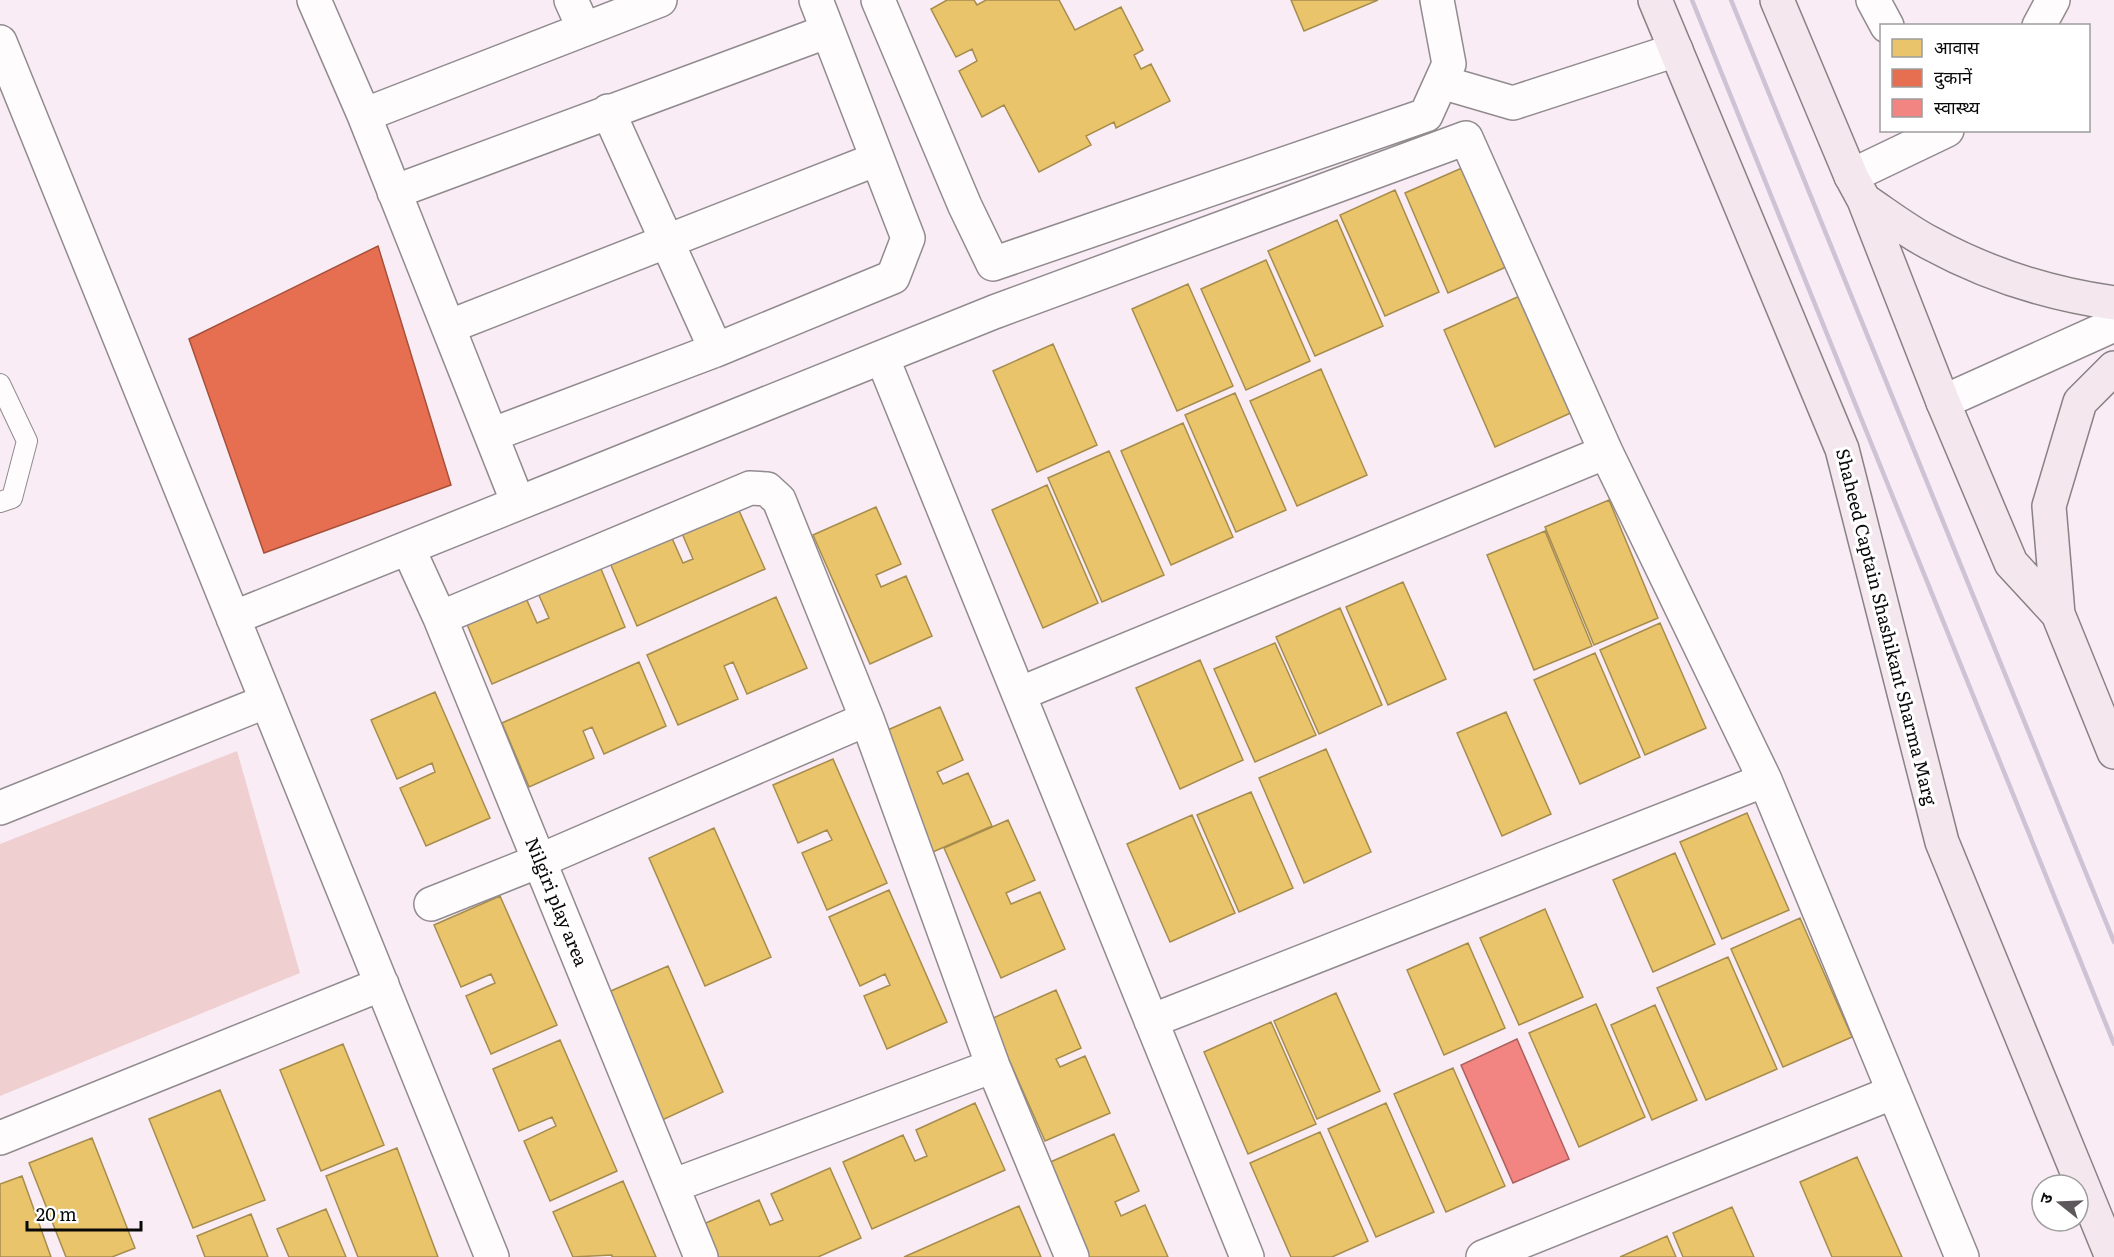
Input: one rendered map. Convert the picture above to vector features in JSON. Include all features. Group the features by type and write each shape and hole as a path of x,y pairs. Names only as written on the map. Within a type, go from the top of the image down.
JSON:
{"main road":[{"name":"Shaheed Captain Shashikant Sharma Marg","path":"1655,0 1842,449 1942,842 2112,1257"},
{"path":"1777,0 1858,188 1943,402 2011,563 2058,614"},
{"path":"1858,188 1929,243 1999,276 2074,297 2114,303"},
{"path":"2114,368 2080,402 2049,506 2058,614 2114,752"}],"street":[{"path":"364,116 578,15 660,0"},
{"path":"491,435 716,350 893,277 908,238 816,0"},
{"path":"878,0 965,206 993,264 1426,115 1449,64 1437,0"},
{"path":"1873,0 1886,24"},
{"path":"2040,24 2053,0"},
{"path":"318,1 518,503"},
{"path":"394,192 828,31"},
{"path":"0,42 492,1257"},
{"path":"1441,82 1513,103 1676,50"},
{"path":"608,111 716,350"},
{"path":"1858,188 1944,132"},
{"path":"233,618 994,312 1466,138 1606,452 1765,780 1962,1257"},
{"path":"448,327 877,159"},
{"path":"1943,402 2114,325"},
{"path":"882,357 1247,1257"},
{"path":"1019,694 1606,452"},
{"path":"440,618 750,488 766,489 779,500 867,720 993,1066 1072,1257"},
{"name":"Nilgiri play area","path":"408,548 440,618 701,1257"},
{"path":"0,808 267,701"},
{"path":"431,904 539,861 867,720"},
{"path":"1151,1021 1765,780"},
{"path":"0,1138 381,984"},
{"path":"672,1186 993,1066"},
{"path":"1483,1257 1894,1092"}],"lane":[{"path":"0,384 27,441 12,498 0,502"}],"shaded area":[{"path":"237,751 300,973 0,1096 0,844"}],"building: आवास":[{"path":"947,0 974,0 977,5 986,0 1059,0 1075,30 1121,7 1143,50 1134,55 1141,69 1151,64 1170,101 1116,128 1114,122 1086,136 1091,145 1039,172 1004,105 982,117 959,71 977,61 972,49 956,57 931,9"},
{"path":"1291,0 1378,0 1304,31"},
{"path":"1471,164 1515,263 1448,293 1405,193"},
{"path":"1395,190 1439,292 1385,316 1340,215"},
{"path":"1337,220 1383,326 1315,356 1268,251"},
{"path":"1266,260 1310,361 1246,390 1201,289"},
{"path":"1188,284 1233,386 1177,411 1132,309"},
{"path":"1524,294 1575,411 1495,447 1444,330"},
{"path":"1053,344 1097,445 1037,472 993,371"},
{"path":"1321,369 1367,475 1297,506 1250,401"},
{"path":"1235,393 1286,510 1236,532 1185,415"},
{"path":"1183,423 1233,537 1171,565 1121,451"},
{"path":"1109,451 1164,575 1102,602 1048,478"},
{"path":"1047,485 1098,603 1043,628 992,510"},
{"path":"1609,500 1658,618 1594,645 1545,527"},
{"path":"737,506 765,569 637,626 610,563 671,536 683,563 693,559 681,531"},
{"path":"876,507 901,564 876,575 881,587 906,576 932,636 870,664 813,535"},
{"path":"1545,531 1592,646 1534,670 1487,555"},
{"path":"599,564 625,627 492,684 466,622 525,596 537,623 549,618 537,591"},
{"path":"1403,582 1446,679 1388,705 1346,607"},
{"path":"776,597 807,668 747,694 733,662 724,666 738,699 678,725 647,655"},
{"path":"1340,608 1382,705 1319,734 1276,637"},
{"path":"1660,623 1706,728 1645,755 1600,650"},
{"path":"1275,643 1316,735 1255,762 1214,669"},
{"path":"1595,653 1640,757 1580,784 1534,680"},
{"path":"1200,660 1243,760 1180,789 1136,688"},
{"path":"639,662 666,726 604,754 592,727 583,731 594,758 529,787 502,723"},
{"path":"435,692 490,818 426,846 400,788 435,772 432,763 397,779 371,720"},
{"path":"940,707 963,760 937,772 943,784 968,773 992,826 926,855 874,736"},
{"path":"1506,712 1551,814 1502,836 1457,733"},
{"path":"1326,749 1371,852 1304,883 1259,778"},
{"path":"833,759 887,883 827,910 802,853 832,840 827,830 798,843 773,785"},
{"path":"1251,792 1293,888 1239,912 1197,815"},
{"path":"1747,813 1789,910 1722,939 1680,842"},
{"path":"1192,815 1235,913 1170,942 1127,844"},
{"path":"1008,820 1035,880 1006,893 1011,904 1040,892 1065,949 1001,978 944,848"},
{"path":"714,828 771,957 705,986 649,858"},
{"path":"1675,853 1715,944 1653,972 1613,880"},
{"path":"889,890 947,1022 887,1049 864,996 890,985 885,974 860,986 829,917"},
{"path":"500,896 557,1025 491,1054 466,996 495,983 491,974 461,987 434,925"},
{"path":"1545,909 1583,997 1519,1025 1480,938"},
{"path":"1800,918 1852,1037 1783,1067 1731,949"},
{"path":"1468,943 1505,1028 1444,1055 1407,970"},
{"path":"1728,957 1777,1069 1706,1100 1657,988"},
{"path":"668,966 723,1092 660,1121 604,994"},
{"path":"1056,990 1081,1048 1056,1059 1060,1067 1085,1056 1110,1113 1045,1141 991,1019"},
{"path":"1336,993 1380,1091 1317,1119 1274,1021"},
{"path":"1596,1004 1645,1117 1579,1147 1529,1033"},
{"path":"1655,1005 1697,1100 1652,1120 1611,1025"},
{"path":"1271,1022 1316,1124 1248,1154 1204,1052"},
{"path":"560,1040 617,1171 550,1201 524,1141 556,1126 552,1117 519,1131 493,1069"},
{"path":"343,1044 384,1145 321,1171 280,1070"},
{"path":"1453,1068 1505,1186 1446,1212 1394,1094"},
{"path":"220,1090 265,1200 193,1228 149,1119"},
{"path":"975,1103 1005,1170 872,1229 843,1162 903,1135 915,1161 927,1156 916,1130"},
{"path":"1386,1103 1434,1212 1376,1237 1328,1129"},
{"path":"1320,1132 1368,1241 1332,1257 1291,1257 1250,1163"},
{"path":"1114,1134 1139,1191 1115,1202 1121,1216 1145,1205 1168,1257 1087,1257 1046,1164"},
{"path":"92,1138 135,1248 112,1257 66,1257 29,1163"},
{"path":"397,1148 438,1257 358,1257 326,1176"},
{"path":"1857,1157 1902,1257 1832,1257 1800,1182"},
{"path":"830,1168 861,1238 818,1257 713,1257 699,1226 759,1200 770,1225 783,1220 771,1194"},
{"path":"22,1176 51,1257 0,1257 0,1184"},
{"path":"623,1181 656,1257 612,1257 612,1255 573,1257 553,1212"},
{"path":"1019,1206 1041,1257 904,1257"},
{"path":"1732,1207 1754,1257 1683,1257 1673,1233"},
{"path":"326,1209 346,1257 289,1257 277,1229"},
{"path":"251,1214 268,1257 205,1257 197,1236"},
{"path":"1667,1236 1676,1257 1620,1257"}],"building: दुकानें":[{"path":"378,246 451,485 264,553 189,339"}],"building: स्वास्थ्य":[{"path":"1517,1039 1569,1159 1513,1183 1461,1065"}],"railway":[{"path":"1692,0 2114,1044"},
{"path":"1731,0 2114,942"}]}
